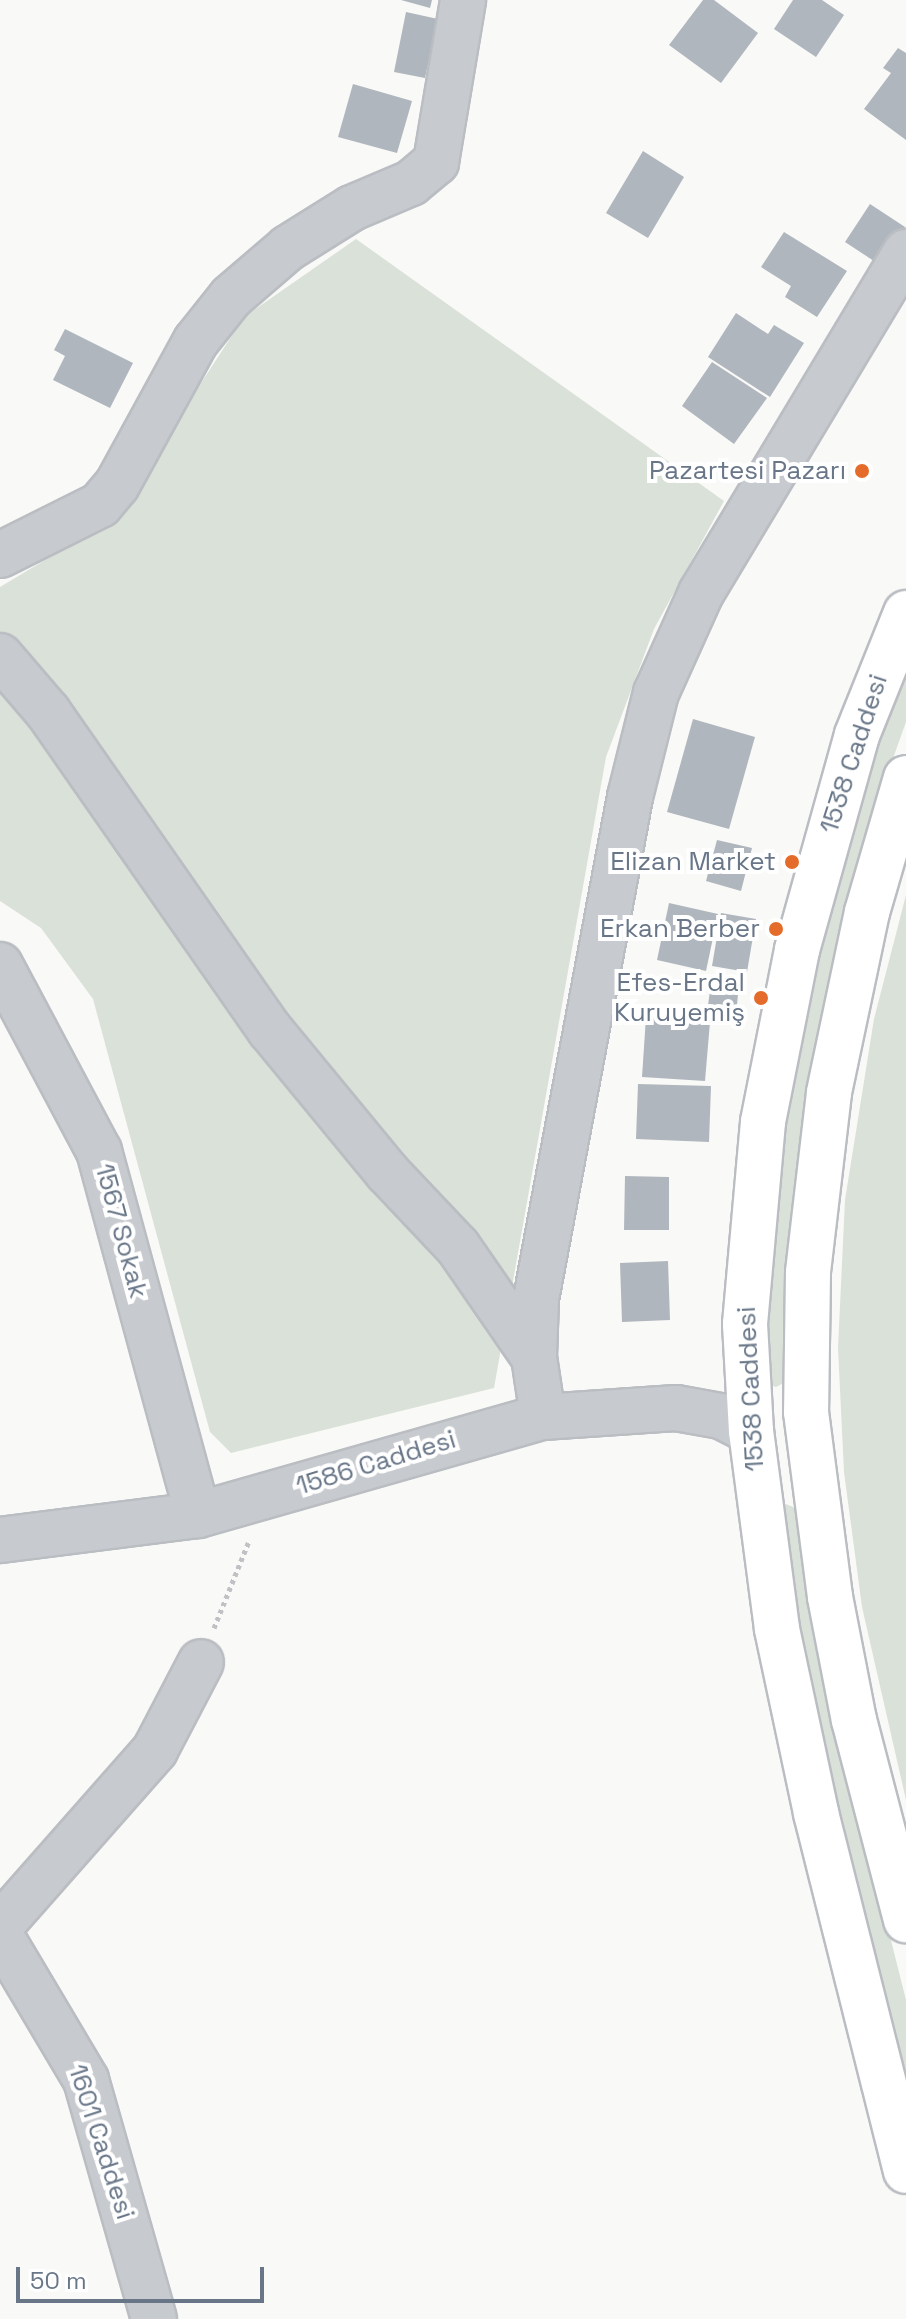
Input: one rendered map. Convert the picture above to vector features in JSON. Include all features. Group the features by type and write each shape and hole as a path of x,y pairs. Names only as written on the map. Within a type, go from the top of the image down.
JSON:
{"main road":[{"name":"1538 Caddesi","path":"906,613 834,805 778,1040 747,1262 751,1431 765,1553 792,1704 906,2171"},
{"name":"1538 Caddesi","path":"906,778 867,912 829,1093 808,1273 808,1437 830,1597 854,1720 906,1920"},
{"path":"751,1431 808,1437"}],"street":[{"path":"0,555 100,505 117,485 196,341 231,297 288,248 352,208 411,183 436,162 463,0"},
{"path":"543,1417 534,1357 536,1299 578,1060 656,693 701,593 906,252"},
{"path":"0,656 48,712 270,1030 387,1172 458,1247 534,1357"},
{"name":"1567 Sokak","path":"0,965 99,1151 198,1515"},
{"name":"1586 Caddesi","path":"0,1540 198,1515 543,1417 676,1408 721,1416 751,1431"},
{"path":"0,1926 155,1750 201,1662"},
{"name":"1601 Caddesi","path":"0,1935 86,2080 154,2319"}],"path":[{"path":"201,1662 271,1494"}],"shaded area":[{"path":"356,239 724,501 654,629 606,757 494,1388 231,1453 210,1432 93,999 41,928 0,901 0,587 112,520 244,317"},
{"path":"906,657 906,722 891,764 787,1381 776,1387 768,1384 768,1209 836,857"},
{"path":"906,895 906,1800 862,1607 844,1472 838,1348 845,1200 874,1019"},
{"path":"786,1504 800,1510 832,1706 906,2000 906,2101 807,1695 779,1508"}],"building":[{"path":"401,0 432,0 430,8"},
{"path":"703,0 714,0 758,33 721,83 669,45"},
{"path":"793,0 822,0 844,15 816,57 774,29"},
{"path":"406,12 438,19 425,78 394,72"},
{"path":"898,48 906,53 906,140 864,109 891,73 883,68"},
{"path":"353,84 412,101 397,153 338,137"},
{"path":"643,151 684,177 648,238 606,213"},
{"path":"870,204 905,227 880,265 845,242"},
{"path":"784,232 847,271 817,317 785,297 791,286 761,267"},
{"path":"736,313 768,334 774,325 804,343 770,397 708,357"},
{"path":"65,329 133,363 110,408 53,380 65,356 54,350"},
{"path":"712,362 767,398 734,444 682,406"},
{"path":"693,719 755,737 729,829 667,812"},
{"path":"717,840 752,848 741,891 706,881"},
{"path":"669,903 718,914 706,971 657,960"},
{"path":"721,913 756,919 747,972 712,966"},
{"path":"710,991 738,994 736,1016 707,1012"},
{"path":"646,1017 710,1022 705,1081 642,1077"},
{"path":"638,1084 711,1086 709,1142 636,1139"},
{"path":"625,1176 669,1177 669,1230 624,1230"},
{"path":"668,1261 670,1320 622,1322 620,1263"}],"place":[{"name":"Pazartesi Pazarı","path":"862,471"},
{"name":"Elizan Market","path":"792,862"},
{"name":"Erkan Berber","path":"776,929"},
{"name":"Efes-Erdal Kuruyemiş","path":"761,998"}]}
